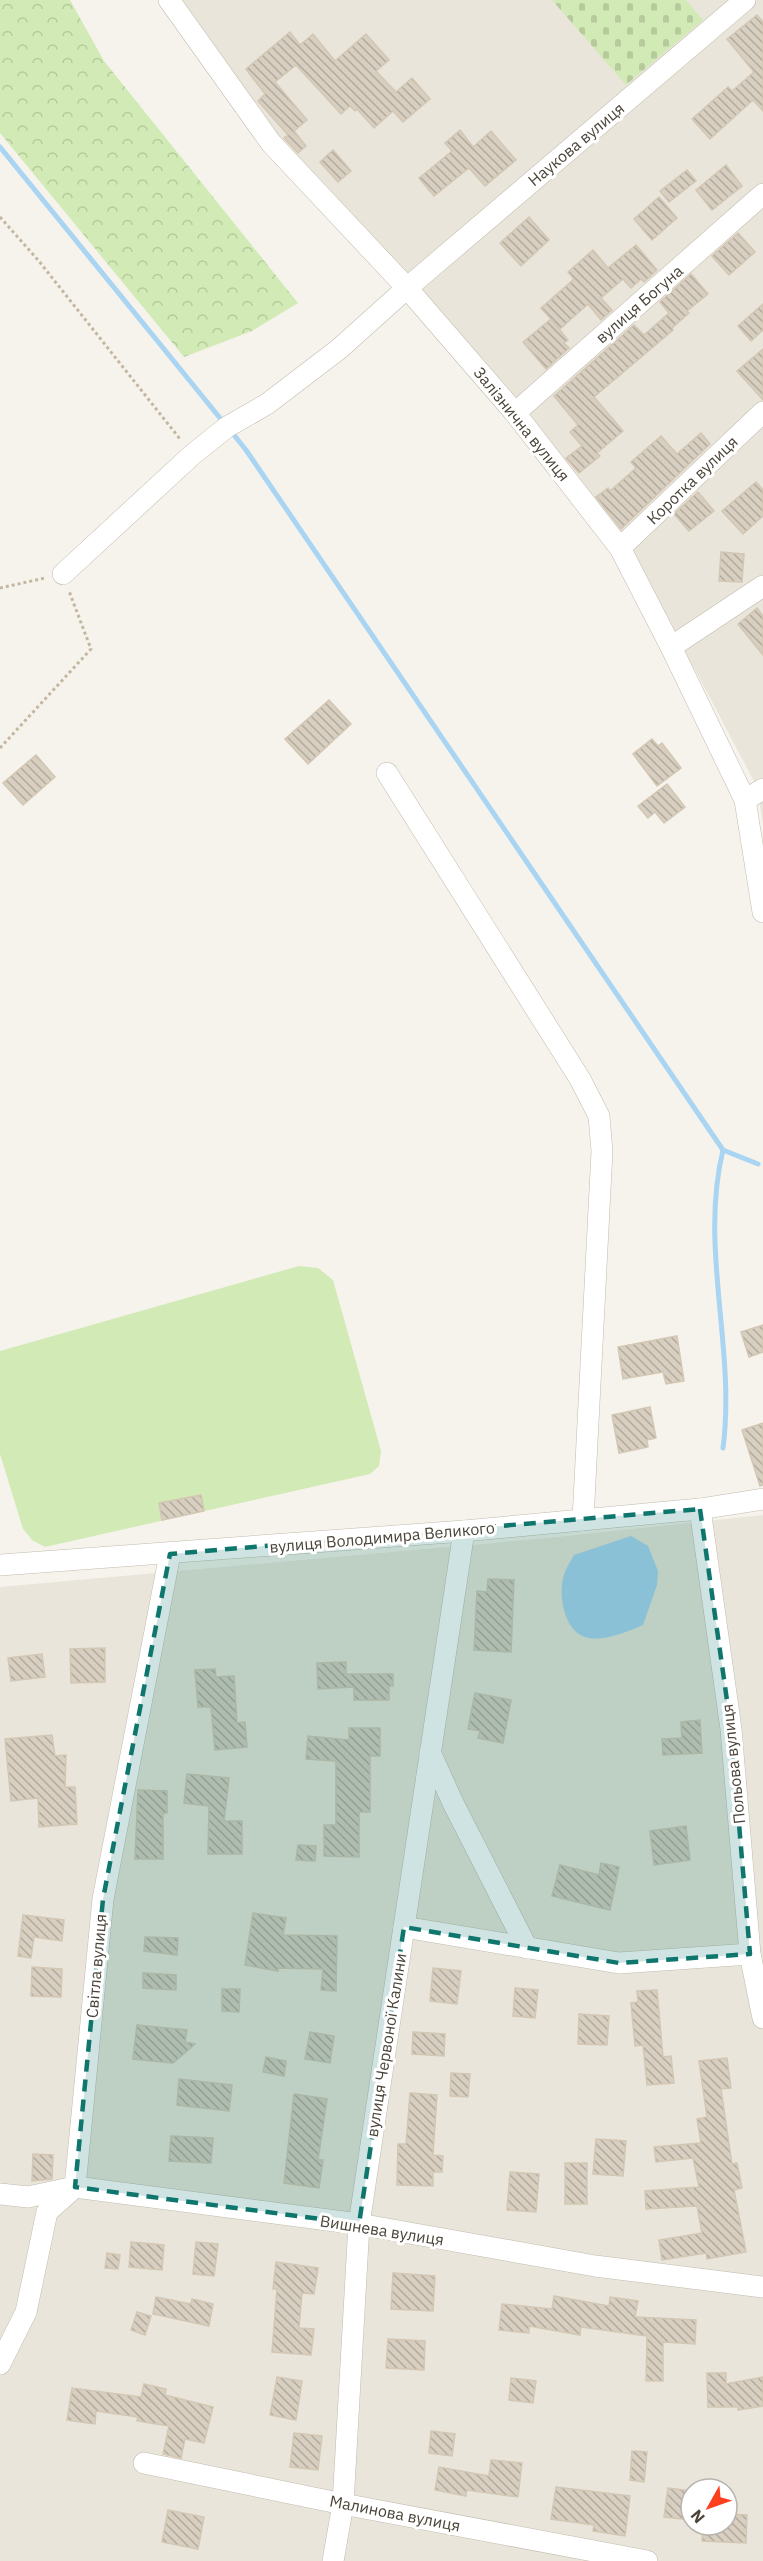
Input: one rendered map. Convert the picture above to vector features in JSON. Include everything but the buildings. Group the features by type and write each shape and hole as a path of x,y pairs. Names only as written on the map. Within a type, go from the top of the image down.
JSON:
{"street":[{"name":"Залізнична вулиця","path":"169,0 271,143 407,288 515,413 620,548 672,646 745,800 763,912"},
{"name":"Наукова вулиця","path":"63,574 192,455 227,428 267,404 339,349 407,288 745,0"},
{"name":"вулиця Богуна","path":"515,413 763,194"},
{"name":"Коротка вулиця","path":"620,548 763,412"},
{"path":"672,646 763,586"},
{"path":"387,773 580,1079 599,1116 602,1151 583,1520"},
{"path":"745,800 763,789"},
{"name":"вулиця Володимира Великого","path":"0,1565 464,1531 700,1509 763,1499"},
{"name":"Польова вулиця","path":"700,1509 731,1729 750,1954 763,2018"},
{"name":"вулиця Червоної Калини","path":"333,2561 343,2504 359,2224 464,1531"},
{"name":"Світла вулиця","path":"75,2187 103,1899 170,1554"},
{"path":"430,1752 453,1803 527,1948"},
{"path":"404,1927 619,1963 750,1954"},
{"path":"0,2364 26,2312 47,2212 75,2187"},
{"name":"Вишнева вулиця","path":"0,2194 28,2196 75,2187 359,2224 595,2266 763,2287"},
{"name":"Малинова вулиця","path":"144,2463 343,2504 647,2561"}],"path":[{"path":"0,217 38,260 192,455"},
{"path":"0,588 63,574 91,649 0,748"}],"highlighted area":[{"path":"700,1509 731,1729 750,1954 619,1963 404,1927 359,2224 75,2187 103,1899 170,1554"}],"shaded area":[{"path":"180,0 763,0 763,824 757,787 699,677 619,538 275,138"},
{"path":"763,1515 763,2561 0,2561 0,1587 548,1538"}],"green space":[{"path":"0,0 70,0 104,61 298,303 252,331 184,357 0,133"},
{"path":"552,0 686,0 703,20 626,85"},
{"path":"299,1266 318,1268 333,1280 381,1451 379,1466 370,1474 45,1547 32,1540 23,1529 0,1454 0,1351"}],"water":[{"path":"631,1536 648,1546 658,1571 657,1585 643,1625 623,1633 599,1638 585,1637 577,1633 567,1618 562,1599 563,1580 574,1555"}],"waterway":[{"path":"0,147 224,423"},
{"path":"230,430 246,450 723,1150 758,1164"},
{"path":"723,1150 717,1187 715,1224 725,1373 726,1411 723,1448"}]}
